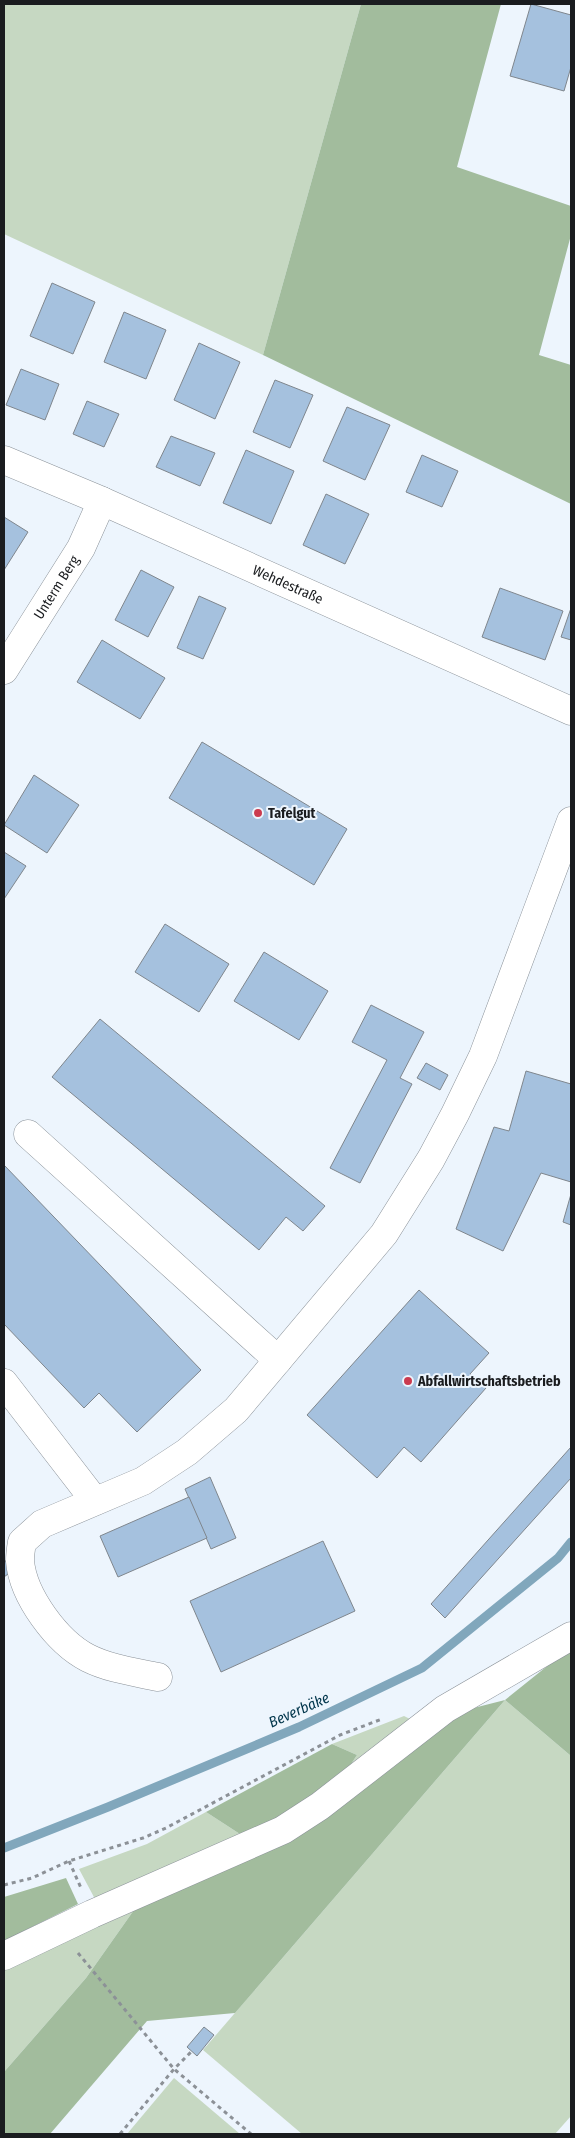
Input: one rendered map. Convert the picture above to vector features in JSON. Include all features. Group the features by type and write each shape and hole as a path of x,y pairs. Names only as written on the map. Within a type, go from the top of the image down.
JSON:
{"street":[{"name":"Wehdestraße","path":"4,460 102,501 571,712"},
{"name":"Unterm Berg","path":"4,670 81,548 102,501"},
{"path":"158,1677 117,1668 88,1658 65,1641 50,1626 26,1585 20,1561 22,1542 42,1524 143,1481 187,1452 236,1410 384,1234 431,1159 483,1056 571,821"},
{"path":"28,1134 278,1360"},
{"path":"4,1383 95,1501"},
{"path":"4,1956 283,1830 320,1806 445,1709 571,1636"}],"path":[{"path":"4,1885 32,1878 69,1861 143,1838 166,1828 340,1735 390,1716"},
{"path":"59,1930 174,2069 251,2134"},
{"path":"120,2134 174,2069 192,2052"}],"green space":[{"path":"4,4 361,4 263,355 4,234"},
{"path":"361,4 501,4 457,167 571,206 571,235 539,355 571,365 571,504 263,355"},
{"path":"571,1647 571,1756 505,1700"},
{"path":"505,1700 571,1756 571,2116 555,2134 302,2134 203,2050"},
{"path":"505,1700 235,2013 147,2021 50,2134 4,2134 4,2072 86,1978 134,1910 276,1848 287,1837 450,1714"},
{"path":"404,1716 412,1720 344,1775 357,1755 332,1744"},
{"path":"332,1744 357,1755 344,1775 299,1811 243,1836 206,1812"},
{"path":"206,1812 243,1836 95,1899 79,1869 147,1844"},
{"path":"287,1837 276,1848 134,1910 86,1978 4,2072 4,1965"},
{"path":"66,1878 78,1904 4,1941 4,1897"},
{"path":"174,2078 240,2134 127,2134"}],"building":[{"path":"531,4 571,15 571,67 564,91 510,76"},
{"path":"52,283 95,302 73,354 30,336"},
{"path":"124,312 166,330 146,379 104,362"},
{"path":"199,343 240,362 215,419 174,400"},
{"path":"21,369 59,384 45,420 6,405"},
{"path":"275,380 313,395 290,448 253,432"},
{"path":"87,401 119,414 104,447 73,434"},
{"path":"347,407 390,425 365,480 323,461"},
{"path":"171,436 215,453 200,486 156,467"},
{"path":"246,450 294,471 271,524 223,503"},
{"path":"422,455 458,471 442,507 406,492"},
{"path":"326,494 369,514 345,564 303,545"},
{"path":"4,517 28,532 4,570"},
{"path":"141,570 174,587 148,637 115,620"},
{"path":"500,588 563,611 545,660 482,637"},
{"path":"199,596 226,608 203,659 177,648"},
{"path":"571,608 571,640 561,637"},
{"path":"102,640 165,678 140,719 77,682"},
{"name":"Tafelgut","path":"202,742 347,829 314,885 169,798"},
{"path":"34,775 79,805 47,853 4,825"},
{"path":"4,852 26,866 4,899"},
{"path":"165,924 229,964 199,1012 135,972"},
{"path":"264,952 328,991 299,1040 234,1001"},
{"path":"371,1005 424,1032 400,1078 412,1084 360,1183 330,1168 387,1060 352,1042"},
{"path":"100,1019 325,1206 303,1231 286,1217 259,1250 52,1077"},
{"path":"426,1063 448,1075 440,1090 417,1078"},
{"path":"526,1071 571,1084 571,1182 541,1173 503,1251 456,1229 494,1127 509,1131"},
{"path":"4,1165 201,1370 137,1432 99,1393 84,1408 4,1324"},
{"path":"571,1194 571,1225 563,1222"},
{"name":"Abfallwirtschaftsbetrieb","path":"419,1290 489,1353 470,1374 486,1388 421,1462 404,1447 377,1478 307,1415"},
{"path":"571,1447 571,1478 445,1618 431,1604"},
{"path":"210,1477 236,1538 211,1549 185,1489"},
{"path":"189,1497 207,1538 118,1577 100,1536"},
{"path":"323,1541 355,1611 221,1672 190,1601"},
{"path":"4,1559 12,1571 4,1577"},
{"path":"204,2027 214,2035 197,2056 187,2047"}],"waterway":[{"name":"Beverbäke","path":"4,1848 108,1807 299,1727 422,1668 558,1558 571,1542"}],"place":[{"name":"Tafelgut","path":"258,813"},
{"name":"Abfallwirtschaftsbetrieb","path":"408,1381"}]}
